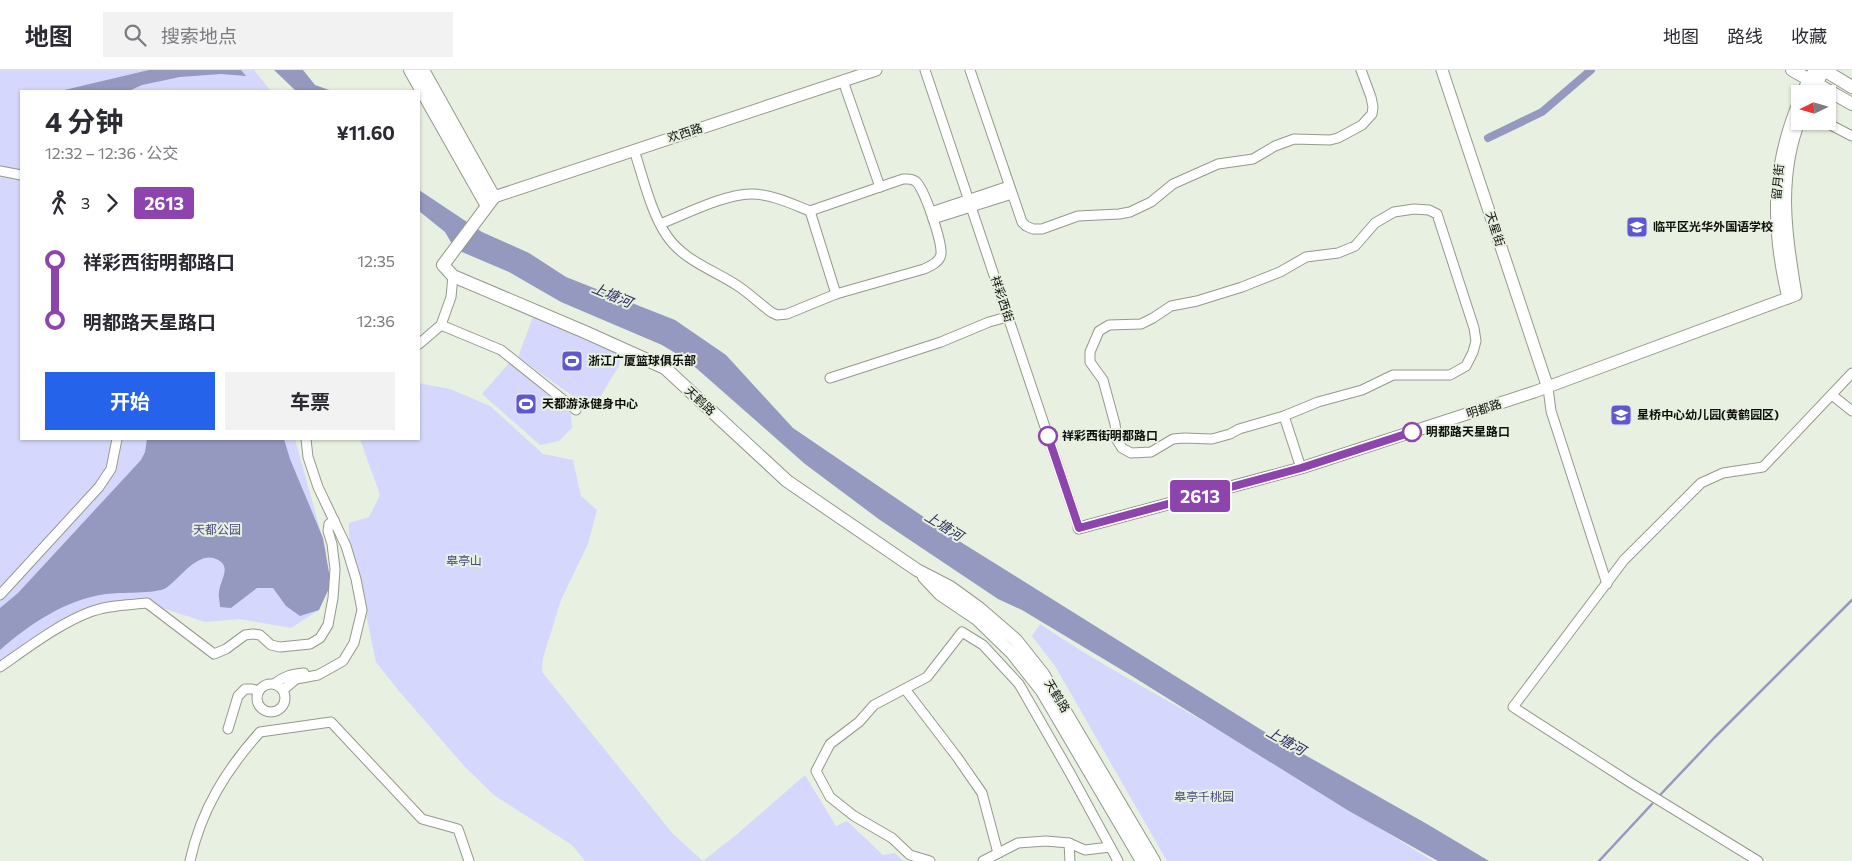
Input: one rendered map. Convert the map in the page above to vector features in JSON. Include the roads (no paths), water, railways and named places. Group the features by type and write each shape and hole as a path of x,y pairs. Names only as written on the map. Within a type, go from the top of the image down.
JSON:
{"main road":[{"path":"410,70 490,201"},
{"path":"423,70 490,201"},
{"path":"1792,70 1852,104"},
{"path":"1824,70 1852,87"},
{"path":"453,276 443,265 490,201"},
{"name":"天鹤路","path":"453,276 665,368 787,481 917,570 950,587 979,608 1016,640 1043,674 1154,861"},
{"name":"天鹤路","path":"917,570 940,594 977,619 1012,652 1036,683 1142,861"}],"street":[{"name":"欢西路","path":"490,201 634,150 876,70"},
{"name":"祥彩西街","path":"925,70 1079,528"},
{"path":"970,70 1022,222 1033,229 1042,229 1078,216 1130,212 1151,202 1173,184 1218,164 1253,159 1275,146 1294,139 1330,140 1352,132 1369,118 1373,107 1361,70"},
{"name":"天星街","path":"1442,70 1548,388"},
{"path":"1813,82 1824,70"},
{"path":"843,81 880,187"},
{"name":"留月街","path":"1791,120 1780,160 1776,199 1777,235 1782,274 1792,297"},
{"path":"1836,128 1852,136"},
{"name":"留月街","path":"1792,297 1784,206 1787,166 1797,130"},
{"path":"634,150 660,224 666,235 684,255 739,286 777,315 787,314 836,294 883,282 934,265 941,253 932,216 919,185 914,180 903,179 810,211 789,203 752,194 728,198 660,224"},
{"path":"0,171 20,175"},
{"path":"932,216 1010,190"},
{"path":"1414,209 1429,210 1437,214 1474,328 1476,341 1466,366 1450,375 1393,375 1362,390 1318,402 1284,416 1212,439 1184,438 1173,440 1151,452 1131,453 1122,448 1117,440 1115,424 1102,380 1090,362 1090,352 1100,331 1109,325 1141,324 1171,306 1196,302 1242,286 1280,272 1306,258 1338,253 1355,246 1375,223 1394,212 1414,209"},
{"path":"810,211 836,294"},
{"path":"420,343 441,325 450,296 453,276"},
{"name":"明都路","path":"1079,528 1301,468 1548,388 1792,297"},
{"path":"830,378 941,342 989,322 1007,317"},
{"path":"441,325 501,350 576,410"},
{"path":"1758,861 1631,783 1513,707 1624,560 1701,483 1723,473 1764,467 1852,373"},
{"path":"1548,388 1551,411 1606,584"},
{"path":"1832,395 1852,411"},
{"path":"1284,416 1301,468"},
{"path":"0,595 98,487 111,469 117,440"},
{"path":"283,690 296,679 318,675 343,661 354,643 362,610 356,579 346,546 316,479 308,457 306,440"},
{"path":"0,666 89,612 107,607 147,603 214,654 226,649 245,635 253,634 260,635 271,645 280,647 310,644 320,638 328,625 333,598 335,569 332,544 328,531 329,524 334,520"},
{"path":"930,861 910,855 892,838 854,816 836,802 830,797 816,771 830,744 859,722 874,705 927,677 962,632 983,644 1020,684 1118,861"},
{"path":"274,684 283,690 285,696 283,706 275,712 270,712 262,709 258,705 257,700 258,691 265,685 274,684 292,674 310,672 343,661"},
{"path":"905,688 957,757 982,794 998,853"},
{"path":"228,729 238,696 245,689 258,691"},
{"path":"190,861 203,818 216,789 237,758 260,732 331,722 422,819 458,828 469,861"},
{"path":"983,861 1018,842 1046,841 1069,843 1085,850 1110,847"},
{"path":"1069,843 1070,861"}],"waterway":[{"path":"1488,138 1542,112 1591,70"},
{"path":"1661,794 1714,738 1852,600"},
{"path":"1599,861 1652,804"}],"place":[{"name":"临平区光华外国语学校","path":"1637,227"},
{"name":"浙江广厦篮球俱乐部","path":"572,361"},
{"name":"天都游泳健身中心","path":"526,404"},
{"name":"星桥中心幼儿园(黄鹤园区)","path":"1621,415"},
{"name":"明都路天星路口","path":"1412,432"},
{"name":"祥彩西街明都路口","path":"1048,436"}],"water label":[{"name":"上塘河","path":"612,295"},
{"name":"上塘河","path":"944,526"},
{"name":"上塘河","path":"1286,741"}],"park label":[{"name":"天都公园","path":"217,530"},
{"name":"皋亭山","path":"464,561"},
{"name":"皋亭千桃园","path":"1204,797"}]}
